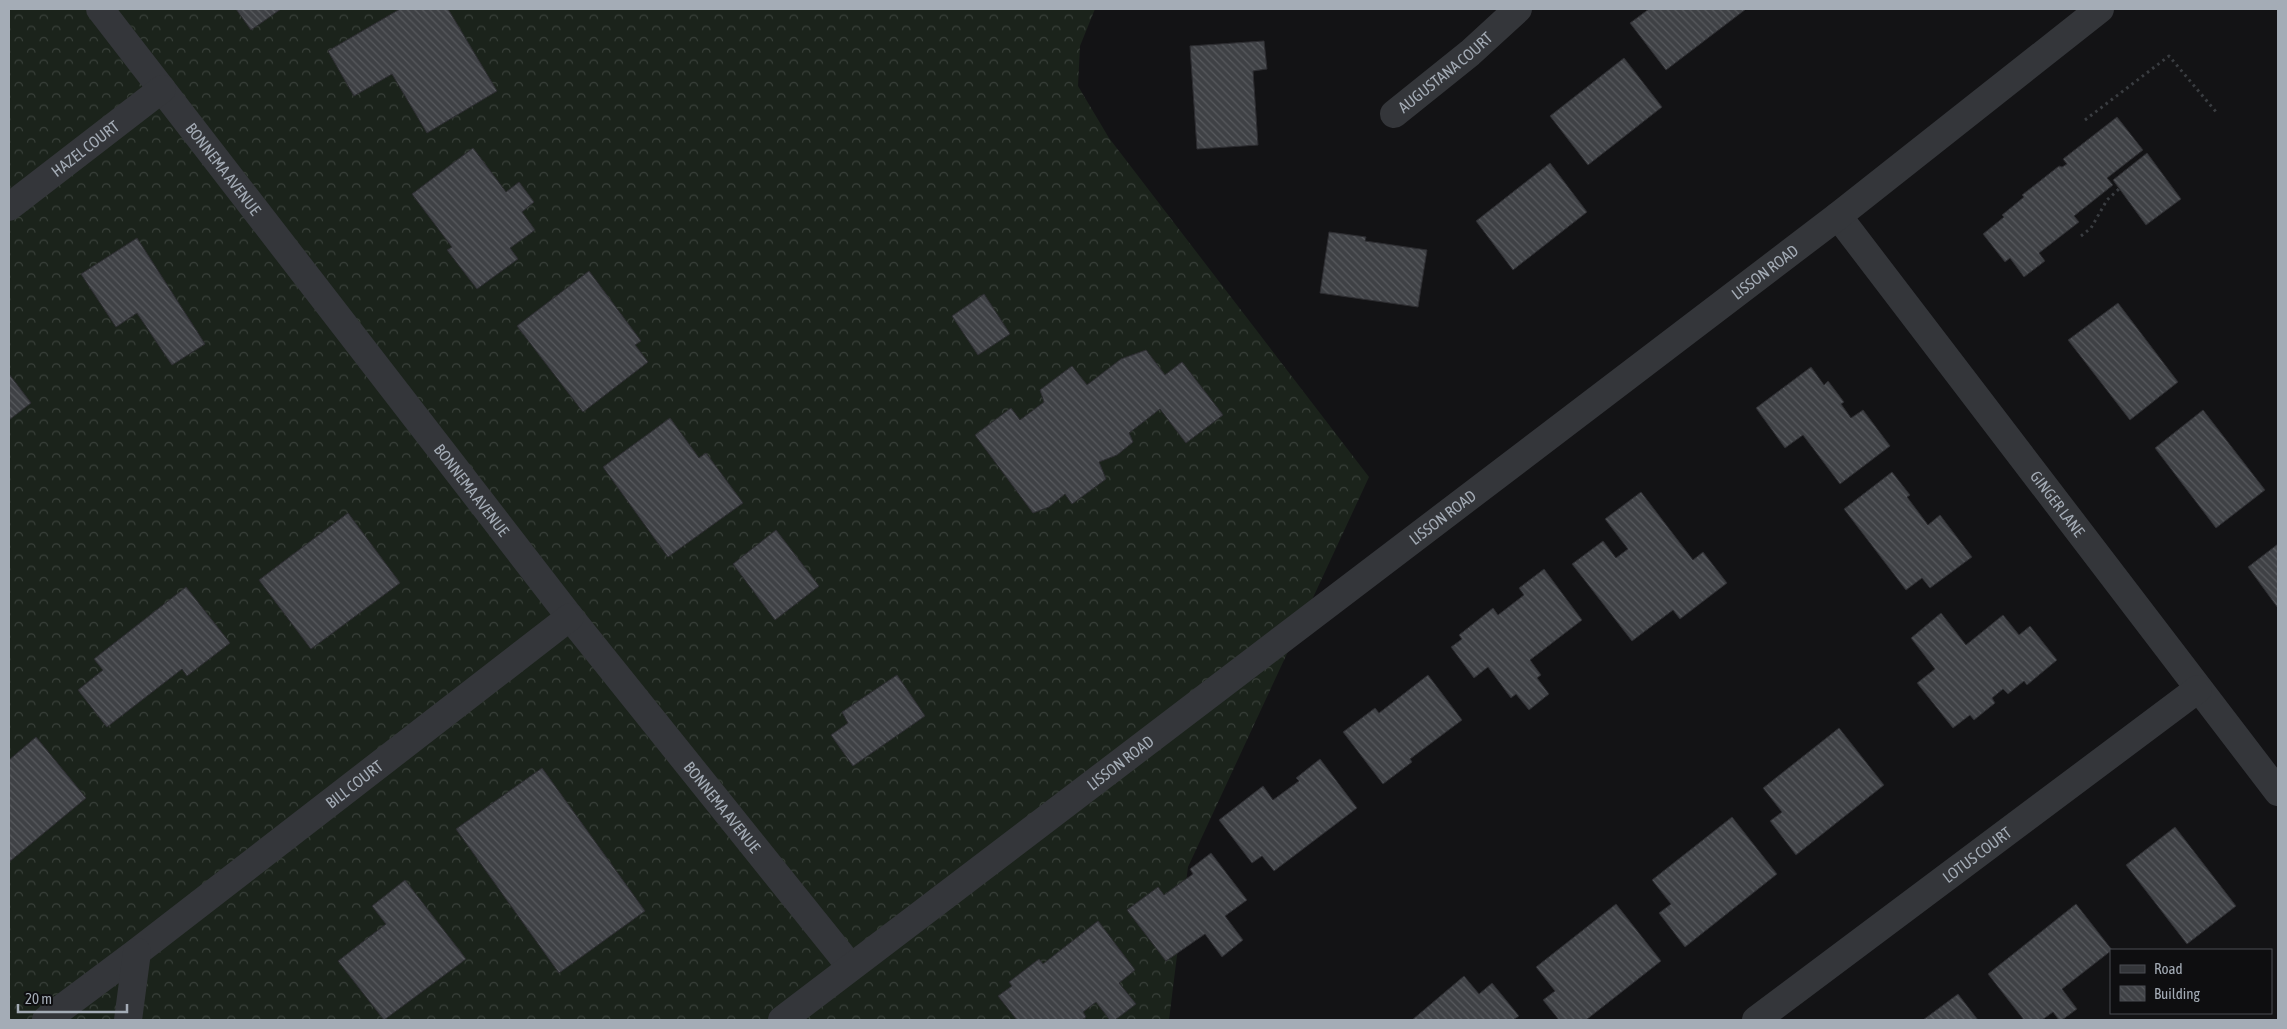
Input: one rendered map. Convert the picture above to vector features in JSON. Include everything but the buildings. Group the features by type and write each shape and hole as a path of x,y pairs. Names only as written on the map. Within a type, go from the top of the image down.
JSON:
{"street":[{"name":"BONNEMA AVENUE","path":"100,9 570,617 850,966"},
{"name":"AUGUSTANA COURT","path":"1394,114 1470,53 1518,9"},
{"name":"LISSON ROAD","path":"782,1020 850,966 1838,216 2100,9"},
{"name":"HAZEL COURT","path":"9,207 162,89"},
{"name":"GINGER LANE","path":"1838,216 2278,792"},
{"name":"BILL COURT","path":"46,1020 137,952 570,617"},
{"name":"LOTUS COURT","path":"1756,1020 2198,689"},
{"path":"128,1020 137,952"}],"path":[{"path":"2085,120 2170,56 2216,113"},
{"path":"2081,236 2091,228 2107,200 2120,190"}],"green space":[{"path":"9,9 1095,9 1080,46 1078,86 1109,138 1369,477 1188,867 1169,1020 9,1020"}]}
